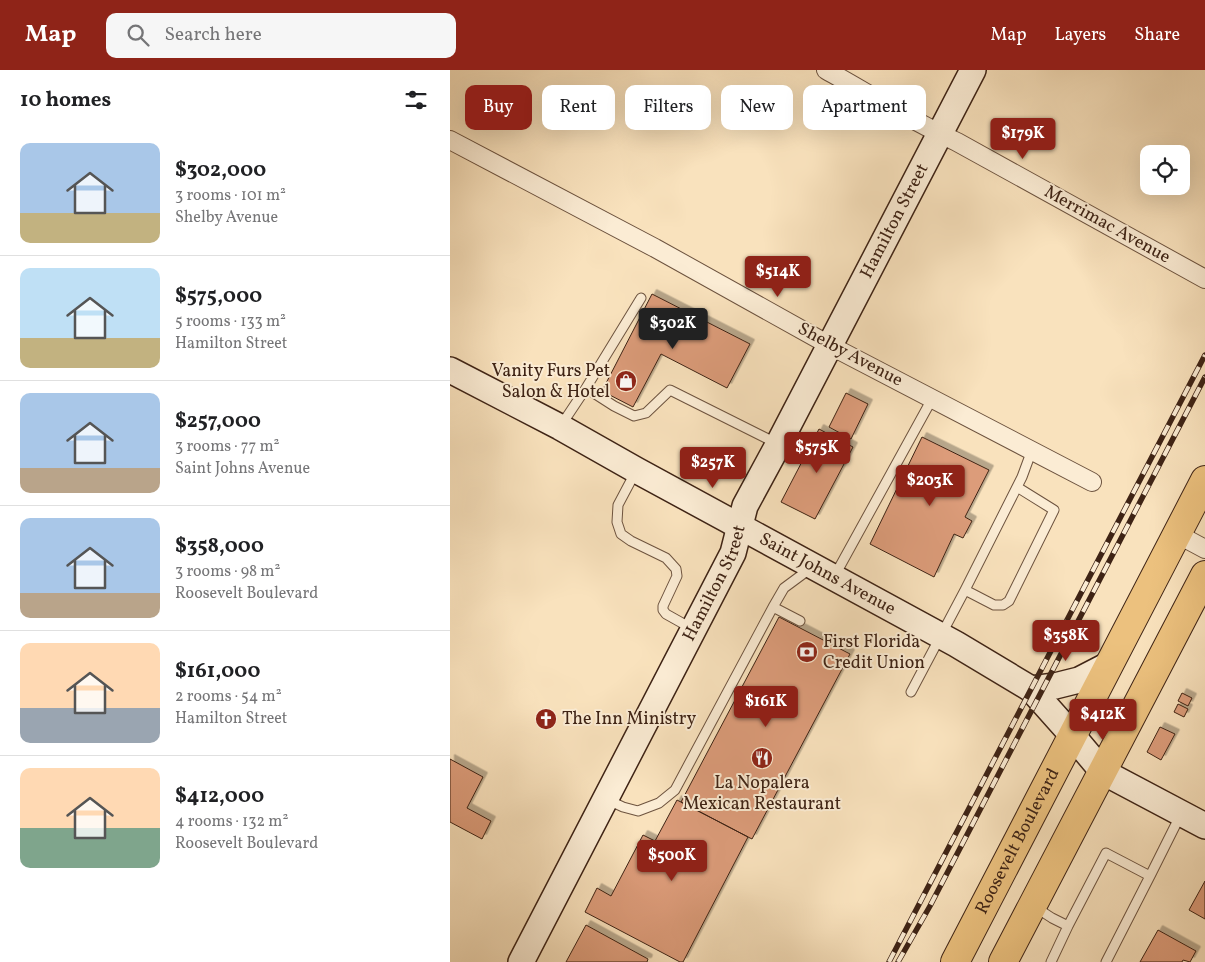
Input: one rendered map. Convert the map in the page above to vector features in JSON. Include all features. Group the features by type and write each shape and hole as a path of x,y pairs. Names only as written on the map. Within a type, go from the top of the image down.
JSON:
{"highway":[{"name":"Roosevelt Boulevard","path":"955,962 1205,480"},
{"path":"1004,962 1205,575"}],"street":[{"name":"Merrimac Avenue","path":"826,70 929,130 957,142 1205,279"},
{"name":"Hamilton Street","path":"521,962 733,553 745,506 973,70"},
{"name":"Shelby Avenue","path":"450,140 655,248 829,345 1092,482"},
{"name":"Saint Johns Avenue","path":"450,370 560,427 740,527 941,635 1031,689 1102,772 1205,826"},
{"path":"1177,534 1205,549"},
{"path":"1031,689 1079,680 1110,664"}],"lane":[{"path":"560,427 641,298"},
{"path":"586,388 634,416 646,413 670,390 778,445"},
{"path":"606,799 623,807 638,811 660,803 675,790 784,588 824,572 932,399"},
{"path":"911,692 1022,477 1032,450"},
{"path":"636,470 618,505 617,522 621,534 666,558 676,569 677,576 663,606 663,610 666,614 693,630"},
{"path":"965,590 994,605 1003,605 1009,601 1054,510 1017,487"},
{"path":"773,607 800,621"},
{"path":"1106,962 1182,814"},
{"path":"1051,962 1106,853 1150,876"},
{"path":"1033,906 1068,926"}],"building":[{"path":"652,294 750,344 727,388 661,354 633,407 602,391"},
{"path":"846,393 868,404 851,439 829,427"},
{"path":"819,429 853,447 815,519 781,502"},
{"path":"922,437 989,470 965,517 972,521 963,538 954,534 934,577 870,544"},
{"path":"779,617 850,654 752,839 681,802"},
{"path":"1182,693 1192,698 1188,706 1178,701"},
{"path":"1178,704 1188,709 1184,717 1174,712"},
{"path":"1160,727 1175,734 1161,760 1147,752"},
{"path":"450,759 483,777 467,808 491,821 482,839 450,822"},
{"path":"677,800 748,837 683,962 585,912 597,888 611,896 643,835 655,841"},
{"path":"1205,881 1205,919 1189,910"},
{"path":"586,925 648,959 647,962 566,962"},
{"path":"1158,930 1196,951 1190,962 1183,960 1182,962 1140,962"}],"railway":[{"path":"889,962 1205,355"},
{"path":"898,962 930,906 1205,377"}],"place":[{"name":"Vanity Furs Pet Salon & Hotel","path":"626,381"},
{"name":"First Florida Credit Union","path":"807,652"},
{"name":"The Inn Ministry","path":"546,719"},
{"name":"La Nopalera Mexican Restaurant","path":"762,758"}]}
